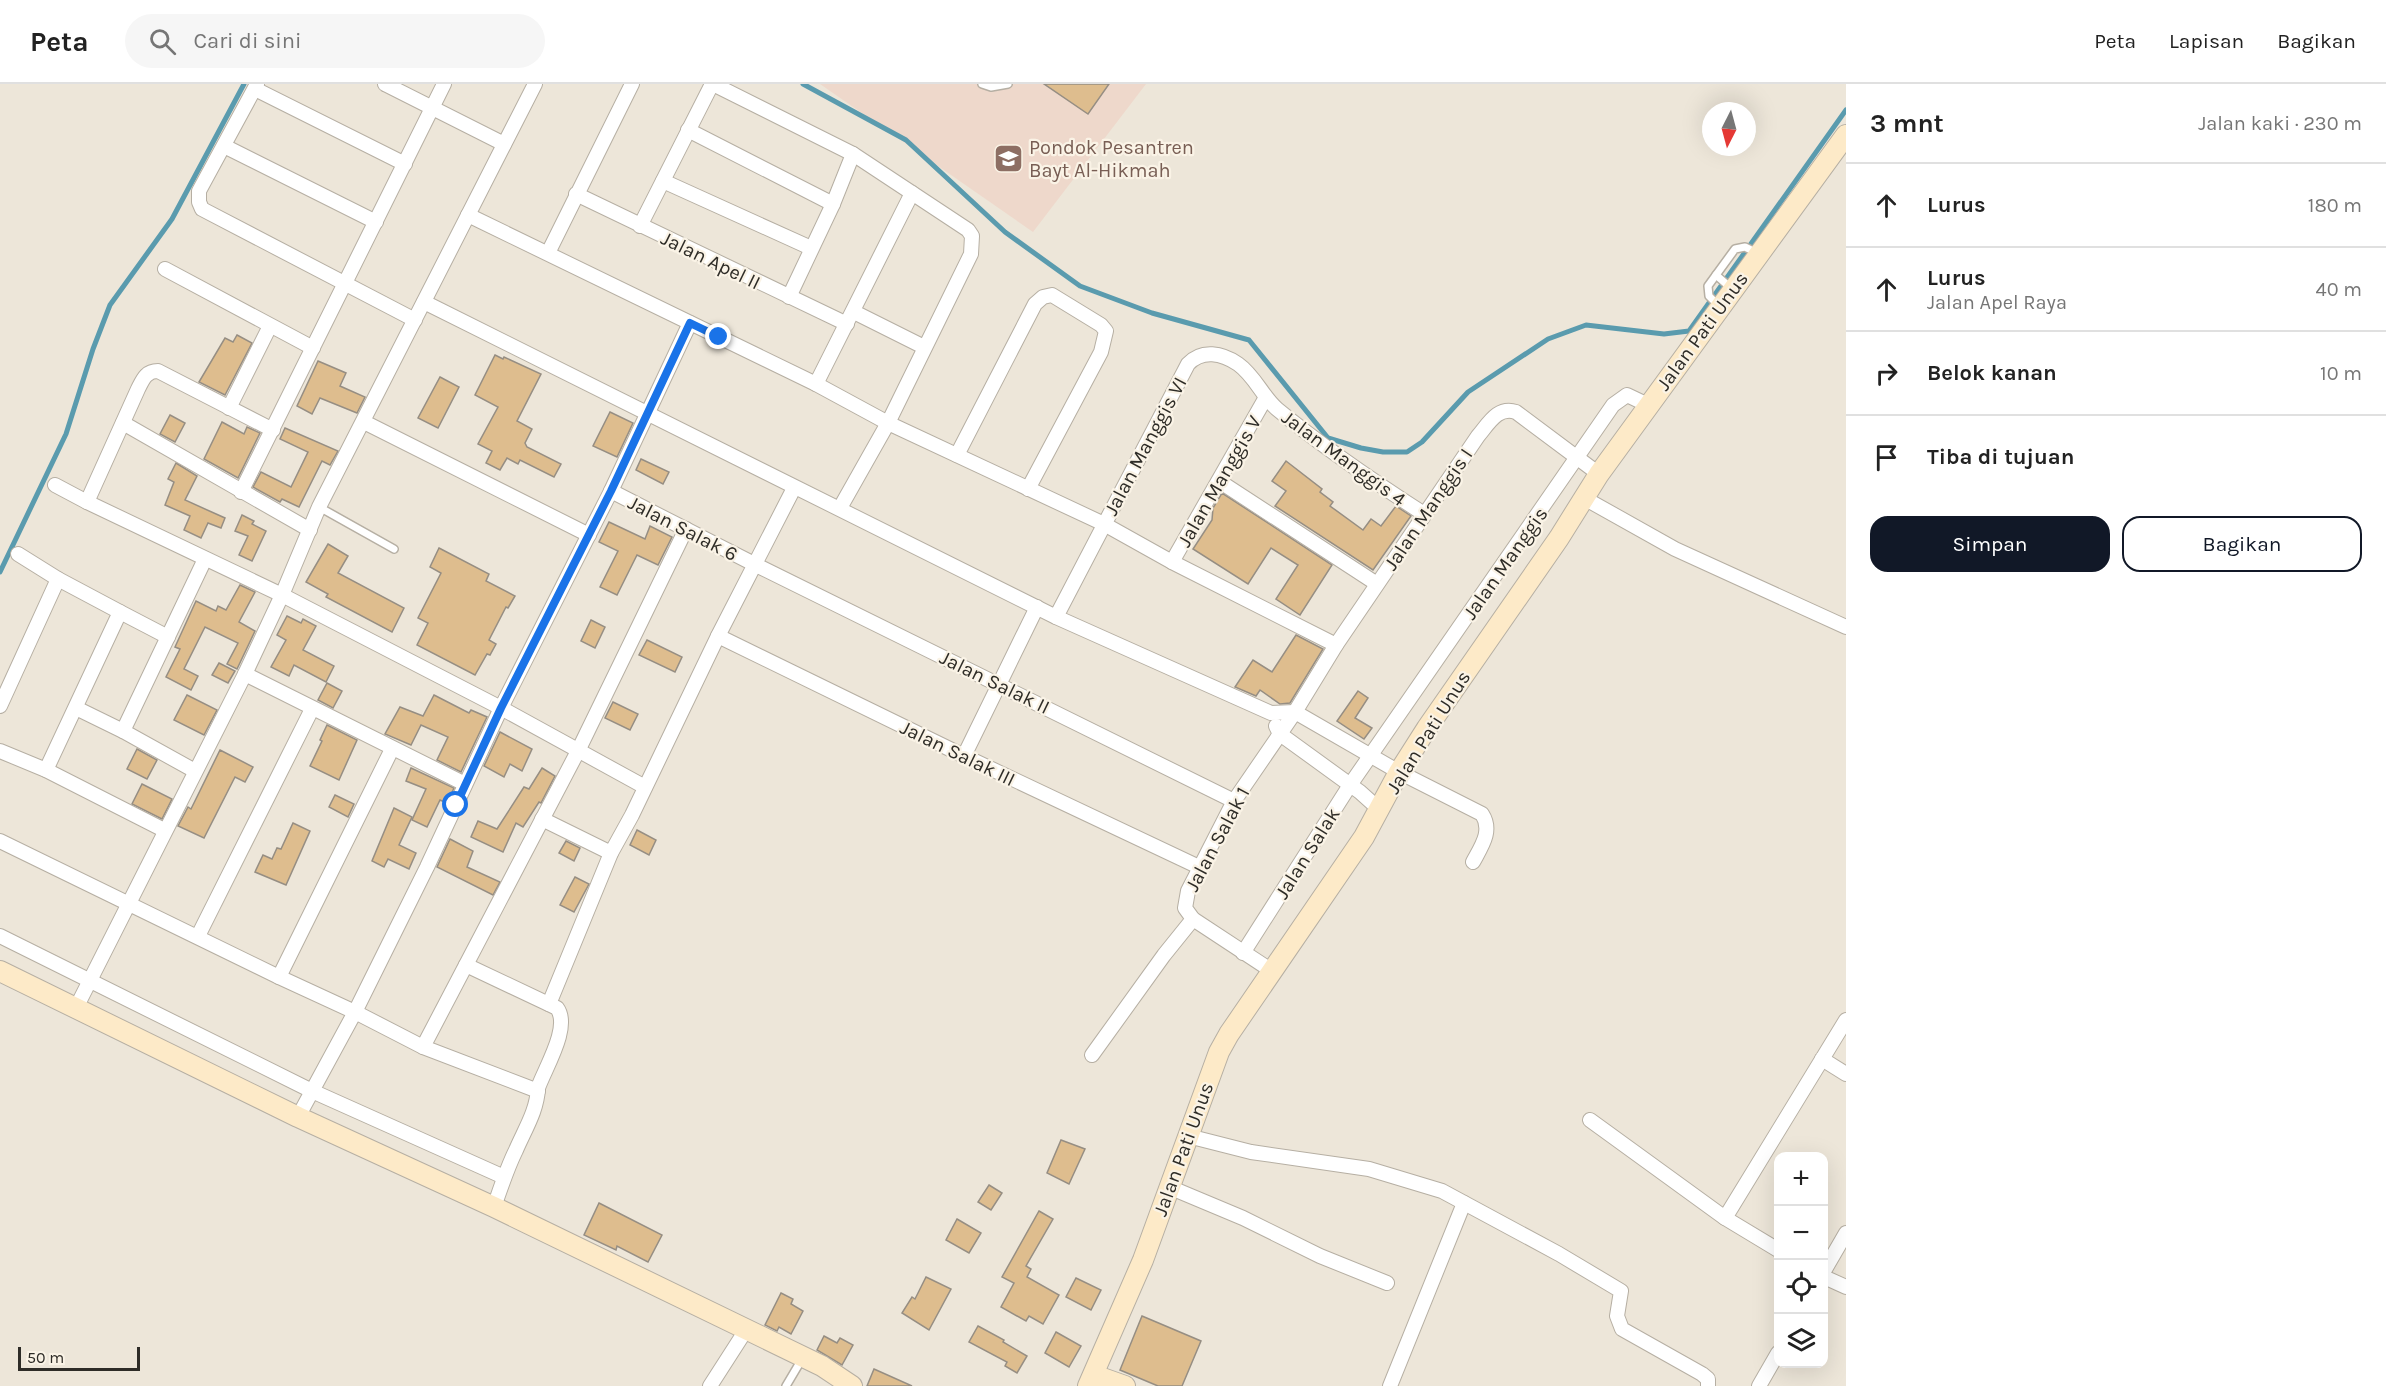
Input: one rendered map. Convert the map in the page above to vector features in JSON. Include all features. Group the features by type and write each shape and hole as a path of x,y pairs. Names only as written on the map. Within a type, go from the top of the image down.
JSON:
{"main road":[{"name":"Jalan Pati Unus","path":"1091,1381 1143,1260 1218,1052 1258,962 1387,764 1584,498 1588,466 1714,302 1724,282 1846,135"},
{"path":"0,971 298,1117 494,1207 804,1357 852,1386"},
{"path":"1091,1381 1125,1386"}],"street":[{"path":"385,84 504,144"},
{"path":"242,492 444,84"},
{"path":"76,1008 244,674 282,595 319,507 535,84"},
{"path":"548,252 632,84"},
{"path":"640,226 713,84 853,154 968,230 972,236 971,254 888,423 840,508"},
{"path":"405,164 256,87 199,190 199,202 202,209 415,320"},
{"path":"688,130 833,204"},
{"path":"224,146 376,222"},
{"path":"789,297 833,204 853,154"},
{"path":"663,181 811,248"},
{"name":"Jalan Apel II","path":"576,194 789,297 924,347"},
{"path":"816,384 912,194"},
{"path":"468,215 816,384 888,423 1104,524 1172,562 1336,645"},
{"path":"165,269 313,348"},
{"path":"957,455 1035,304 1043,297 1052,295 1101,325 1106,331 1106,338 1101,352 1028,489"},
{"path":"424,303 1056,617 1271,713 1295,712 1482,814 1486,821 1486,837 1473,862"},
{"path":"298,1117 355,1012 501,708 611,491 690,323"},
{"path":"229,408 270,326"},
{"name":"Jalan Manggis VI","path":"1056,617 1188,364 1196,356 1206,354 1221,356 1239,365 1253,380 1265,399"},
{"path":"87,502 143,379 153,371 158,371 273,430"},
{"name":"Jalan Manggis","path":"1387,764 1588,466 1613,405 1622,396 1640,401"},
{"name":"Jalan Manggis V","path":"1172,562 1265,399"},
{"name":"Jalan Manggis 4","path":"1265,399 1339,459 1424,514"},
{"name":"Jalan Manggis I","path":"1295,712 1336,645 1424,514 1478,436 1501,411 1516,412 1588,466"},
{"path":"364,422 589,535"},
{"path":"123,423 310,530"},
{"path":"1219,481 1377,584"},
{"path":"55,485 282,595 501,708 645,787"},
{"path":"549,1004 611,853 794,488"},
{"name":"Jalan Salak 6","path":"611,491 754,564"},
{"path":"1584,498 1675,549 1846,627"},
{"path":"423,1047 578,751 686,529"},
{"path":"18,554 58,579 168,637"},
{"path":"123,731 205,559"},
{"name":"Jalan Salak II","path":"754,564 1234,801"},
{"path":"0,706 58,579"},
{"path":"964,756 1036,607"},
{"path":"46,770 120,612"},
{"name":"Jalan Salak III","path":"718,636 1199,867"},
{"path":"244,674 465,784"},
{"path":"76,708 195,771"},
{"path":"198,936 312,709"},
{"name":"Jalan Salak 1","path":"1258,962 1194,919 1185,904 1199,867 1234,801 1295,712"},
{"path":"1271,713 1280,734 1365,797"},
{"path":"279,977 392,749"},
{"path":"0,751 46,770 164,830"},
{"name":"Jalan Salak","path":"1258,962 1387,764"},
{"path":"542,819 611,853"},
{"path":"0,840 423,1047 538,1091"},
{"path":"1092,1055 1164,955 1194,919"},
{"path":"0,936 312,1091 504,1177"},
{"path":"466,965 549,1004 560,1011 562,1026 538,1091 533,1113 504,1177 494,1207"},
{"path":"1725,1218 1846,1020"},
{"path":"1822,1059 1846,1074"},
{"path":"1590,1120 1725,1218 1774,1247"},
{"path":"1188,1136 1251,1152 1369,1169 1442,1191 1559,1254 1621,1292 1617,1316 1622,1329 1702,1374 1708,1379 1708,1386"},
{"path":"1169,1187 1243,1218 1320,1256 1387,1283"},
{"path":"1390,1386 1464,1203"},
{"path":"1828,1264 1846,1233"},
{"path":"1828,1279 1846,1287"},
{"path":"710,1386 746,1330"},
{"path":"1759,1386 1774,1361"}],"lane":[{"path":"982,84 991,87 1008,84"},
{"path":"319,507 394,549"},
{"path":"786,1386 804,1357"}],"shaded area":[{"name":"Pondok Pesantren Bayt Al-Hikmah","path":"820,84 1146,84 1033,232"}],"building":[{"path":"1044,84 1109,84 1088,114"},
{"path":"237,335 252,343 225,395 199,382 225,338 233,342"},
{"path":"495,355 541,374 517,421 532,429 525,443 527,447 561,464 554,477 520,460 518,464 507,458 500,470 486,463 492,451 478,444 498,407 475,395"},
{"path":"318,361 346,373 340,386 365,397 357,413 320,398 312,414 297,406"},
{"path":"440,377 459,387 438,428 418,418"},
{"path":"610,412 633,423 617,457 593,446"},
{"path":"170,415 185,423 175,442 160,434"},
{"path":"222,422 244,434 247,427 260,433 238,478 204,459"},
{"path":"285,428 338,451 330,465 322,461 299,507 282,499 280,502 253,487 261,472 291,487 308,452 280,439"},
{"path":"641,459 669,472 663,484 636,470"},
{"path":"1286,461 1322,489 1320,492 1333,502 1330,506 1363,530 1371,519 1381,526 1396,506 1411,516 1373,570 1275,506 1286,491 1272,481"},
{"path":"176,463 197,476 185,500 225,518 221,528 208,523 201,538 184,530 190,516 165,505 174,482 168,479"},
{"path":"1222,493 1332,565 1300,615 1276,599 1298,565 1271,548 1248,584 1193,549 1212,520 1213,508"},
{"path":"242,515 254,521 252,524 266,531 252,561 239,555 248,536 235,531"},
{"path":"609,522 645,539 650,526 672,537 658,565 637,555 617,595 600,587 618,551 599,542"},
{"path":"328,544 348,556 338,573 404,608 392,632 326,597 328,594 306,582"},
{"path":"439,548 489,574 486,581 515,596 508,608 506,607 489,640 496,644 490,655 487,654 475,675 417,645 428,623 418,618 441,573 430,567"},
{"path":"240,585 255,592 239,622 255,631 237,669 227,664 238,643 205,627 184,669 198,676 191,690 166,677 180,649 175,647 196,601 216,611 218,606 226,610"},
{"path":"287,616 301,623 303,619 316,626 303,650 334,666 326,682 294,665 289,676 271,667 286,640 277,635"},
{"path":"591,620 605,627 595,648 581,641"},
{"path":"1296,635 1323,649 1290,703 1280,704 1260,690 1256,696 1235,687 1253,660 1272,672"},
{"path":"647,640 682,657 675,672 639,655"},
{"path":"219,663 235,671 228,683 212,675"},
{"path":"327,683 342,691 333,708 318,700"},
{"path":"1358,691 1368,698 1355,718 1372,728 1364,739 1337,721"},
{"path":"187,695 217,710 204,735 174,720"},
{"path":"434,695 469,713 471,710 487,717 461,772 437,760 448,737 421,725 411,745 385,734 400,707 423,716"},
{"path":"613,702 638,714 630,730 605,718"},
{"path":"327,725 357,740 339,780 310,766"},
{"path":"500,732 532,749 522,771 510,764 504,777 484,766"},
{"path":"137,749 157,760 147,779 127,769"},
{"path":"220,750 253,767 245,782 235,777 204,838 178,826 188,807 191,809"},
{"path":"411,768 454,788 447,803 440,800 427,827 412,820 426,789 406,781"},
{"path":"542,768 555,776 541,803 539,802 523,827 516,823 503,852 471,837 478,821 497,829 524,787 529,789"},
{"path":"142,784 172,799 162,819 132,804"},
{"path":"335,795 354,804 348,817 329,807"},
{"path":"394,808 412,817 399,845 416,853 409,869 388,859 384,867 372,861"},
{"path":"293,823 310,831 286,885 255,872 263,855 272,859 277,848 281,849"},
{"path":"637,830 656,840 649,855 630,845"},
{"path":"450,839 473,851 467,867 500,882 493,895 437,867"},
{"path":"566,841 580,848 574,861 559,853"},
{"path":"575,877 589,884 574,912 560,905"},
{"path":"1061,1140 1085,1149 1069,1184 1047,1173"},
{"path":"989,1185 1002,1193 991,1210 978,1202"},
{"path":"599,1203 662,1235 648,1262 617,1246 616,1250 584,1235"},
{"path":"1039,1211 1053,1219 1026,1266 1031,1269 1027,1277 1059,1295 1043,1324 1029,1316 1026,1321 1001,1307 1014,1283 1002,1277"},
{"path":"957,1219 981,1233 969,1253 946,1240"},
{"path":"926,1277 951,1289 929,1330 902,1313 912,1297 915,1299"},
{"path":"1076,1278 1101,1290 1091,1310 1066,1297"},
{"path":"781,1293 793,1299 791,1304 803,1311 791,1334 779,1327 777,1331 765,1325"},
{"path":"1142,1316 1201,1341 1182,1386 1158,1386 1120,1370"},
{"path":"978,1326 1027,1356 1017,1373 1005,1366 1007,1362 969,1342"},
{"path":"1056,1332 1081,1346 1069,1367 1045,1353"},
{"path":"824,1336 837,1343 840,1338 853,1345 842,1365 817,1350"},
{"path":"874,1369 912,1386 867,1386"}],"waterway":[{"path":"0,572 66,434 93,349 110,305 172,219 244,84"},
{"path":"803,84 906,140 1005,232 1080,286 1152,313 1249,340 1328,438 1383,452 1407,452 1422,442 1468,392 1548,339 1586,325 1664,334 1689,331 1846,110"}],"place":[{"name":"Pondok Pesantren Bayt Al-Hikmah","path":"1008,158"}],"route":[{"path":"456,805 501,708 611,491 690,323 719,337"}]}
